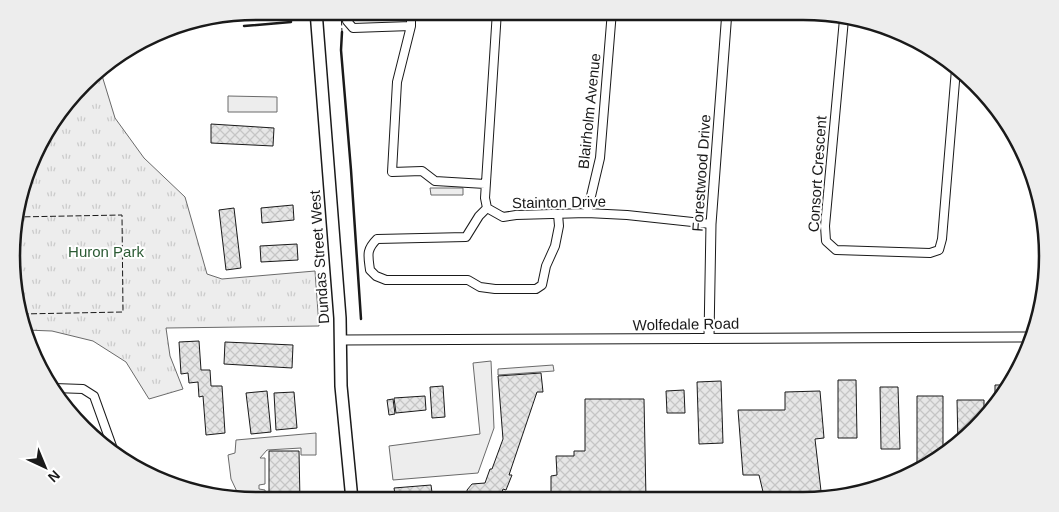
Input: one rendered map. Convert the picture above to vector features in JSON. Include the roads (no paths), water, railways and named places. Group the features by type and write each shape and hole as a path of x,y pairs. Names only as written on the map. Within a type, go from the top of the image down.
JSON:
{"main road":[{"name":"Dundas Street West","path":"317,20 336,259 341,386 351,492"}],"street":[{"path":"347,20 353,28 411,26"},
{"path":"411,20 397,82 392,172 422,171 435,181 486,184"},
{"path":"495,20 485,198 488,208 479,216 466,237 377,239 370,246 368,253 370,270 376,276 386,280 468,280 480,287 495,289 536,289 542,285 546,266 555,246 559,226 558,214"},
{"name":"Blairholm Avenue","path":"587,214 600,158 611,20"},
{"name":"Forestwood Drive","path":"709,337 711,224 726,20"},
{"name":"Consort Crescent","path":"844,24 825,226 826,241 836,250 930,254 939,250 942,239 955,76"},
{"name":"Stainton Drive","path":"488,208 503,217 516,215 587,214 711,224"},
{"name":"Wolfedale Road","path":"340,340 1024,337"},
{"path":"61,388 83,389 94,396 110,442"}],"park label":[{"name":"Huron Park","path":"106,251"}]}
